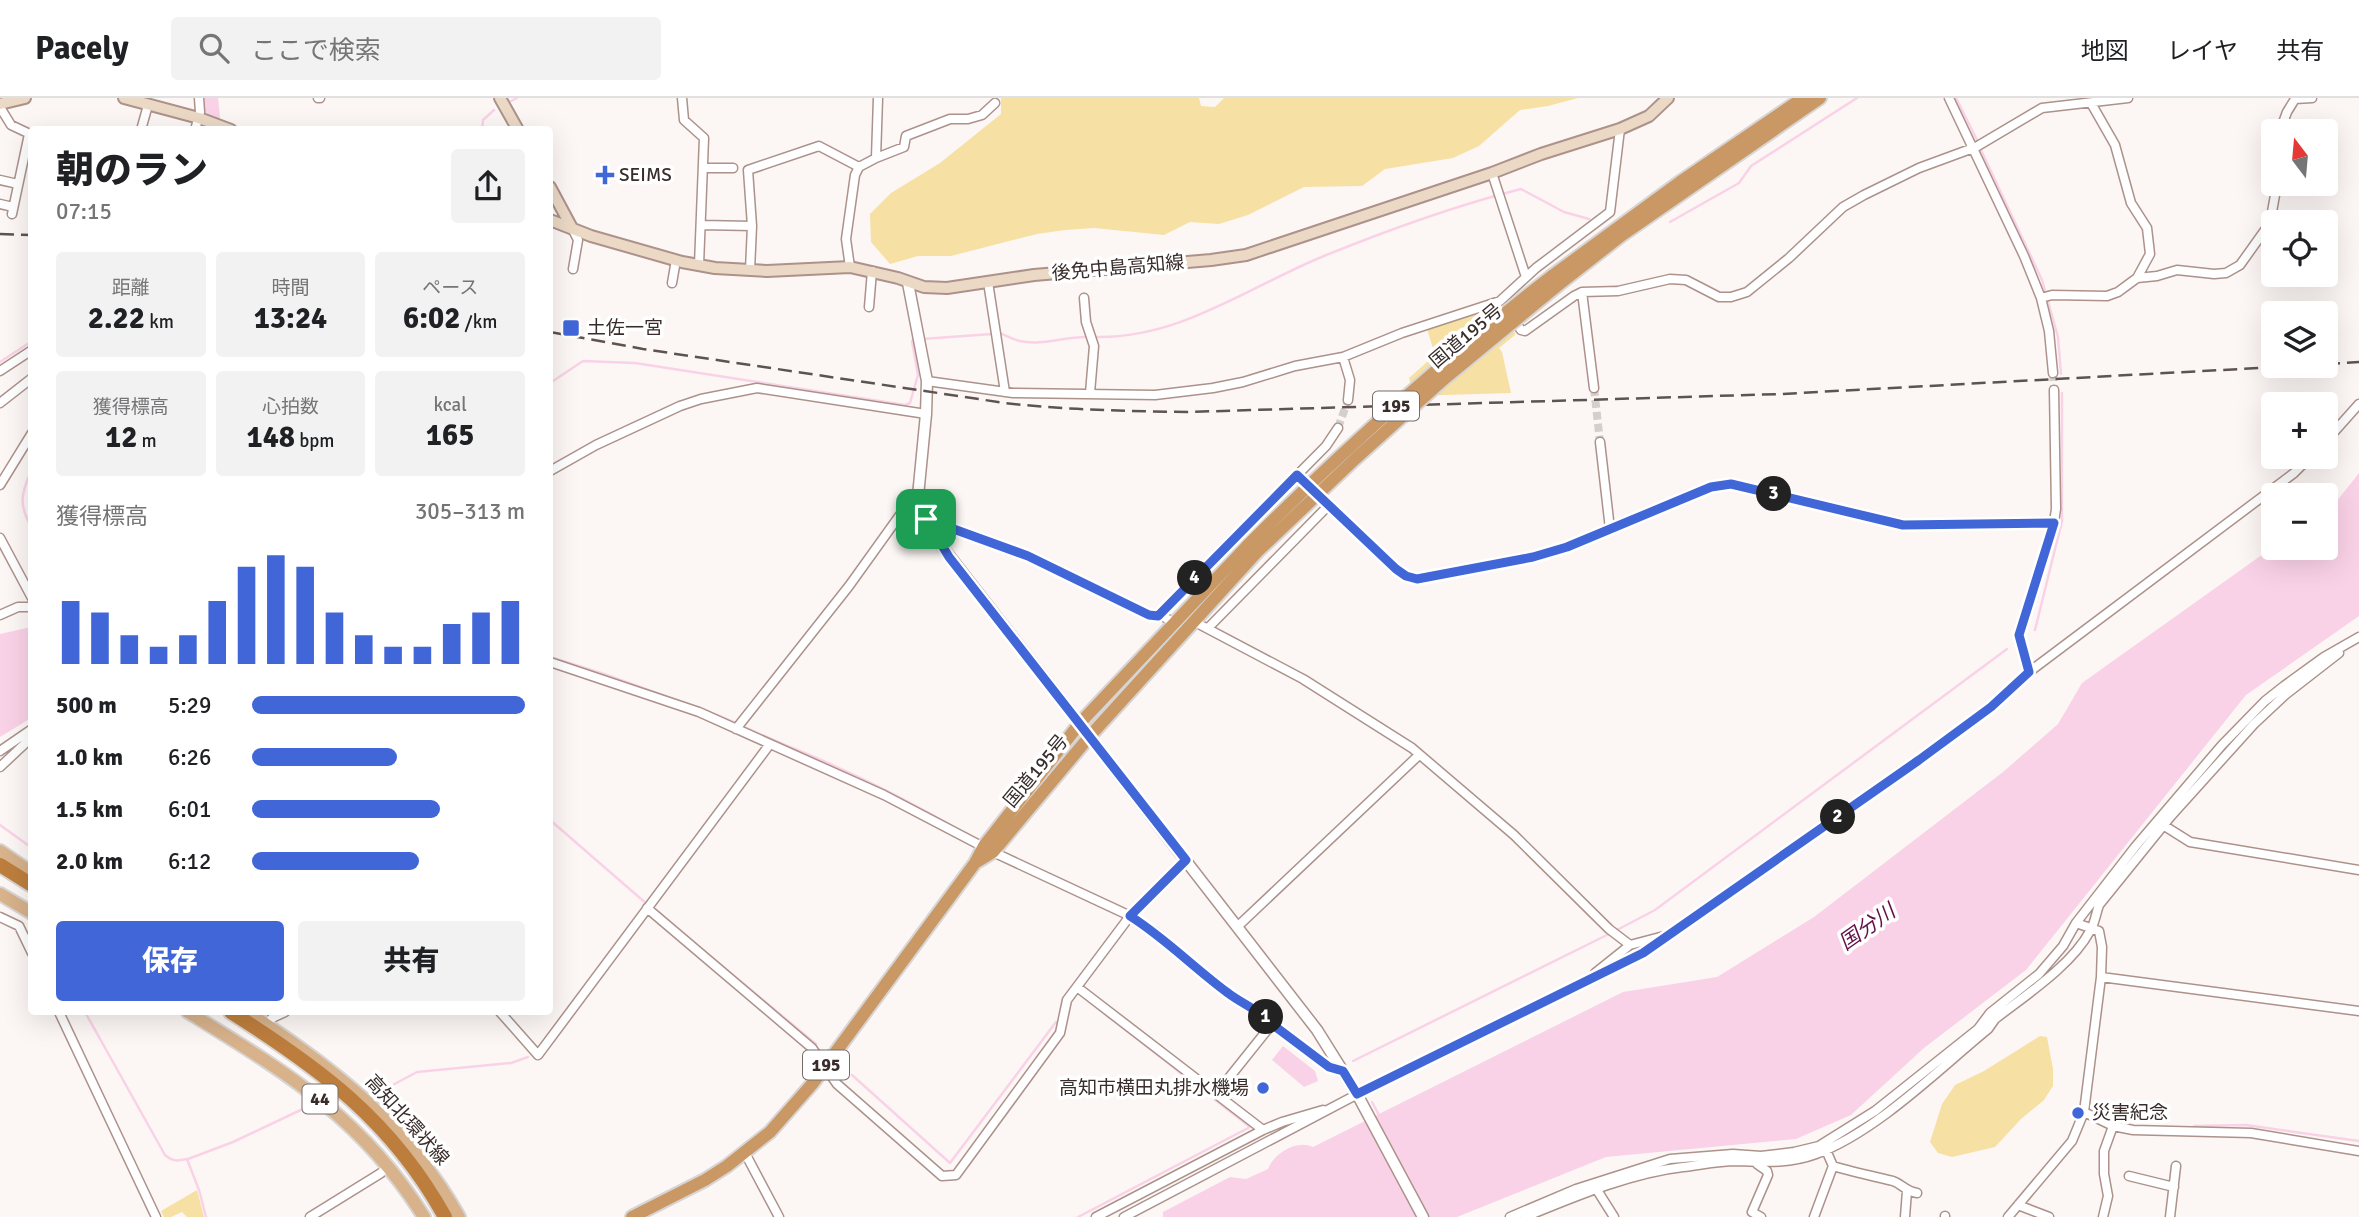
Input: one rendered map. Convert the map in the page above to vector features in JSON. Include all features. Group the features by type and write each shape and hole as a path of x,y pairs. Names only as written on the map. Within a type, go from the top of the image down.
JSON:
{"highway":[{"name":"国道195号","path":"989,849 1080,723 1173,622 1555,281 1670,190 1803,98"},
{"name":"国道195号","path":"1555,281 1821,98"},
{"name":"国道195号","path":"632,1217 705,1180 746,1153 770,1132 824,1068 975,863 1193,621 1253,549"},
{"path":"0,865 28,882"},
{"path":"235,1015 319,1071 371,1116 418,1173 445,1217"}],"main road":[{"path":"0,105 25,98"},
{"path":"124,98 219,126"},
{"path":"500,98 516,126"},
{"name":"後免中島高知線","path":"553,221 591,236 699,265 750,270 850,267 924,287 947,288 1034,275 1211,260 1246,255 1620,129 1649,116 1668,98"},
{"path":"553,193 572,229"},
{"path":"0,851 28,870"},
{"path":"0,894 28,911"},
{"name":"44","path":"193,1015 307,1088 350,1125 388,1166 424,1217"},
{"name":"高知北環状線","path":"252,1015 323,1063 371,1104 425,1166 459,1217"}],"street":[{"path":"197,126 201,119 199,98"},
{"path":"682,98 684,120 704,138 699,265"},
{"path":"876,158 878,98"},
{"path":"1949,98 1978,147 2046,297 2053,373"},
{"path":"1500,301 1521,330 1525,331 1582,292 1618,291 1670,279 1686,280 1718,297 1731,297 1747,292 1789,258 1843,207 1919,168 1978,147 2042,108 2128,98"},
{"path":"2284,119 2295,98 2312,98"},
{"path":"850,267 846,239 855,174 859,167 904,147 906,136 950,119 968,119 982,115 995,103"},
{"path":"2091,103 2115,145 2131,203 2147,228 2150,254 2137,278"},
{"path":"0,105 11,125 28,134"},
{"path":"142,126 148,105"},
{"path":"927,381 1005,392 1154,395 1213,388 1295,366 1343,357 1402,333 1500,301 1526,277 1610,212 1620,129"},
{"path":"0,204 13,210 28,143"},
{"path":"750,270 752,226 748,170 819,146 859,167"},
{"path":"703,168 733,168"},
{"path":"1492,173 1526,277"},
{"path":"0,180 18,184"},
{"path":"2046,297 2107,296 2118,292 2137,278 2177,270 2226,273 2240,265 2270,223 2275,196"},
{"path":"701,225 752,226"},
{"path":"572,229 578,240 573,269"},
{"path":"671,283 676,260"},
{"path":"869,307 872,271"},
{"path":"988,282 1005,392"},
{"path":"908,283 927,381 918,496 926,519 949,557 1317,1030 1359,1098 1423,1217"},
{"path":"1582,292 1594,388"},
{"path":"1084,298 1086,322 1094,346 1090,393"},
{"path":"0,371 28,353"},
{"path":"1343,357 1350,380 1348,400"},
{"path":"0,403 28,381"},
{"path":"553,469 596,445 680,406 757,388 926,414"},
{"path":"2029,672 2019,635 2054,523 2057,489 2054,390"},
{"path":"2338,427 2359,404"},
{"path":"1158,616 1333,438 1338,428"},
{"path":"0,485 28,440"},
{"path":"1600,442 1610,529"},
{"path":"1124,1217 1331,1109 1359,1098 1643,953 1991,707 2029,672 2298,469"},
{"path":"1297,475 1396,569 1417,579 1533,557 1567,547 1711,487 1731,484 1903,525 2054,523"},
{"path":"736,729 834,605 910,502 918,496"},
{"path":"1209,628 1329,505"},
{"path":"926,519 1028,556 1149,615 1173,622"},
{"path":"0,538 28,590"},
{"path":"0,615 18,607 28,607"},
{"path":"1193,621 1303,679 1419,755 1514,835 1609,929 1626,942"},
{"path":"1525,1217 1581,1191 1597,1190 1663,1170 1735,1161 1780,1162 1813,1155 1861,1130 1884,1114 2057,970 2083,943 2092,928 2099,905 2163,825 2254,724 2285,695 2359,638"},
{"path":"1510,1217 1670,1159 1733,1154 1761,1156 1819,1146 1875,1111 1978,1029 1990,1013 2039,974 2063,946 2076,923 2135,847 2185,787 2265,701 2324,657 2359,638"},
{"path":"553,663 699,712 884,795 989,849 1130,916 1154,932 1226,992 1265,1015 1272,1024 1329,1067 1343,1071"},
{"path":"0,751 28,732"},
{"path":"0,766 28,741"},
{"path":"503,1015 538,1055 770,744"},
{"path":"1237,927 1419,755"},
{"path":"2163,825 2190,842 2359,870"},
{"path":"647,908 812,1048 837,1084 942,1176 956,1175 1060,1033 1067,1000 1130,916 1186,860"},
{"path":"19,926 28,911"},
{"path":"0,916 19,926 28,945"},
{"path":"2008,1217 2072,1141 2084,1112 2101,977 2102,947 2099,931 2076,923"},
{"path":"1582,983 1626,942 1673,933"},
{"path":"2101,977 2359,1011"},
{"path":"1077,987 1263,1130"},
{"path":"60,1015 156,1217"},
{"path":"267,1024 277,1015"},
{"path":"1216,1094 1272,1024"},
{"path":"1096,1217 1263,1130 1316,1111 1331,1109"},
{"path":"2084,1112 2113,1126 2133,1130 2251,1133 2359,1151"},
{"path":"2104,1217 2108,1196 2104,1151 2113,1126"},
{"path":"1814,1217 1833,1166 1826,1150"},
{"path":"746,1153 779,1217"},
{"path":"1755,1163 1767,1171 1768,1175 1750,1214 1761,1217"},
{"path":"310,1217 388,1166"},
{"path":"1833,1166 1896,1182 1907,1191 1917,1193"},
{"path":"2171,1217 2176,1166"},
{"path":"2129,1176 2174,1187"},
{"path":"1597,1190 1614,1217"},
{"path":"1905,1217 1907,1191"},
{"path":"2018,1205 2049,1217"}],"shaded area":[{"path":"1001,98 1199,98 1201,106 1215,107 1224,98 1578,98 1520,110 1479,146 1453,158 1385,169 1362,186 1304,187 1248,215 1219,224 1190,222 1164,235 1094,228 1065,230 1037,234 951,256 918,256 890,264 871,242 870,214 891,193 940,163 1001,114"},
{"path":"1495,308 1515,333 1499,348 1511,393 1414,396 1409,378 1435,355 1427,329"},
{"path":"2040,1036 2047,1037 2053,1069 2053,1086 2044,1100 2021,1119 1995,1147 1952,1157 1938,1153 1930,1142 1942,1104 1955,1085 1984,1071"},
{"path":"197,1190 204,1217 187,1217 182,1212 164,1217 161,1211"}],"water":[{"name":"国分川","path":"2359,473 2359,616 2246,695 2026,970 1924,1048 1851,1115 1796,1139 1606,1157 1457,1217 1163,1217 1163,1212 1230,1177 1246,1179 1268,1169 1275,1158 1293,1146 1313,1147 1623,992 1717,977 1814,917 2003,772 2058,724 2082,683 2261,556 2261,560 2338,560 2338,499"},
{"path":"28,628 28,720 0,737 0,634"},
{"path":"1283,1046 1315,1071 1318,1081 1304,1087 1272,1060"}],"waterway":[{"path":"209,126 212,117 210,98"},
{"path":"511,101 517,98"},
{"path":"1670,222 1739,183 1751,166 1857,98"},
{"path":"1956,98 1978,142"},
{"path":"482,126 483,120 494,110"},
{"path":"1980,148 2042,280 2058,337 2061,374"},
{"path":"1095,337 1156,330 1185,320 1348,246 1446,211 1521,189 1564,212 1589,219"},
{"path":"999,333 1028,342 1088,337"},
{"path":"922,339 992,334"},
{"path":"553,381 583,361 635,363 905,405 910,403 918,375 912,341 916,340"},
{"path":"0,362 28,344"},
{"path":"2035,630 2062,521 2062,393"},
{"path":"28,478 23,499 28,519"},
{"path":"1615,931 1655,910 2007,649"},
{"path":"553,658 693,706"},
{"path":"702,709 861,778 968,835"},
{"path":"553,823 648,905"},
{"path":"0,825 28,845"},
{"path":"1353,1061 1609,934"},
{"path":"699,947 816,1044"},
{"path":"1078,1217 1250,1127 1104,1013"},
{"path":"87,1015 165,1155 176,1160 187,1159 206,1217"},
{"path":"852,1075 950,1163 1056,1022"},
{"path":"376,1094 417,1072 511,1063 528,1057"},
{"path":"1372,1102 1379,1115"},
{"path":"188,1159 233,1142 307,1107"},
{"path":"2194,1126 2246,1125 2359,1141"}],"tunnel":[{"path":"2053,373 2054,390"},
{"path":"1594,388 1600,442"},
{"path":"1338,428 1348,400"}],"railway":[{"path":"0,234 28,235"},
{"path":"553,333 643,349 1005,403 1073,409 1165,412 1781,394 2261,368"},
{"path":"2338,363 2359,362"}],"place":[{"name":"SEIMS","path":"605,175"},
{"name":"土佐一宮","path":"571,328"},
{"name":"高知市横田丸排水機場","path":"1263,1088"},
{"name":"災害紀念","path":"2078,1113"}],"route":[{"path":"1297,475 1396,569 1417,579 1533,557 1567,547 1711,487 1731,484 1903,525 2054,523 2019,635 2029,672 1991,707 1643,953 1357,1094 1343,1071 1329,1067 1272,1024 1265,1015 1226,992 1147,926 1130,916 1186,860 949,557 926,519 1028,556 1149,615 1158,616 1297,475"}]}
